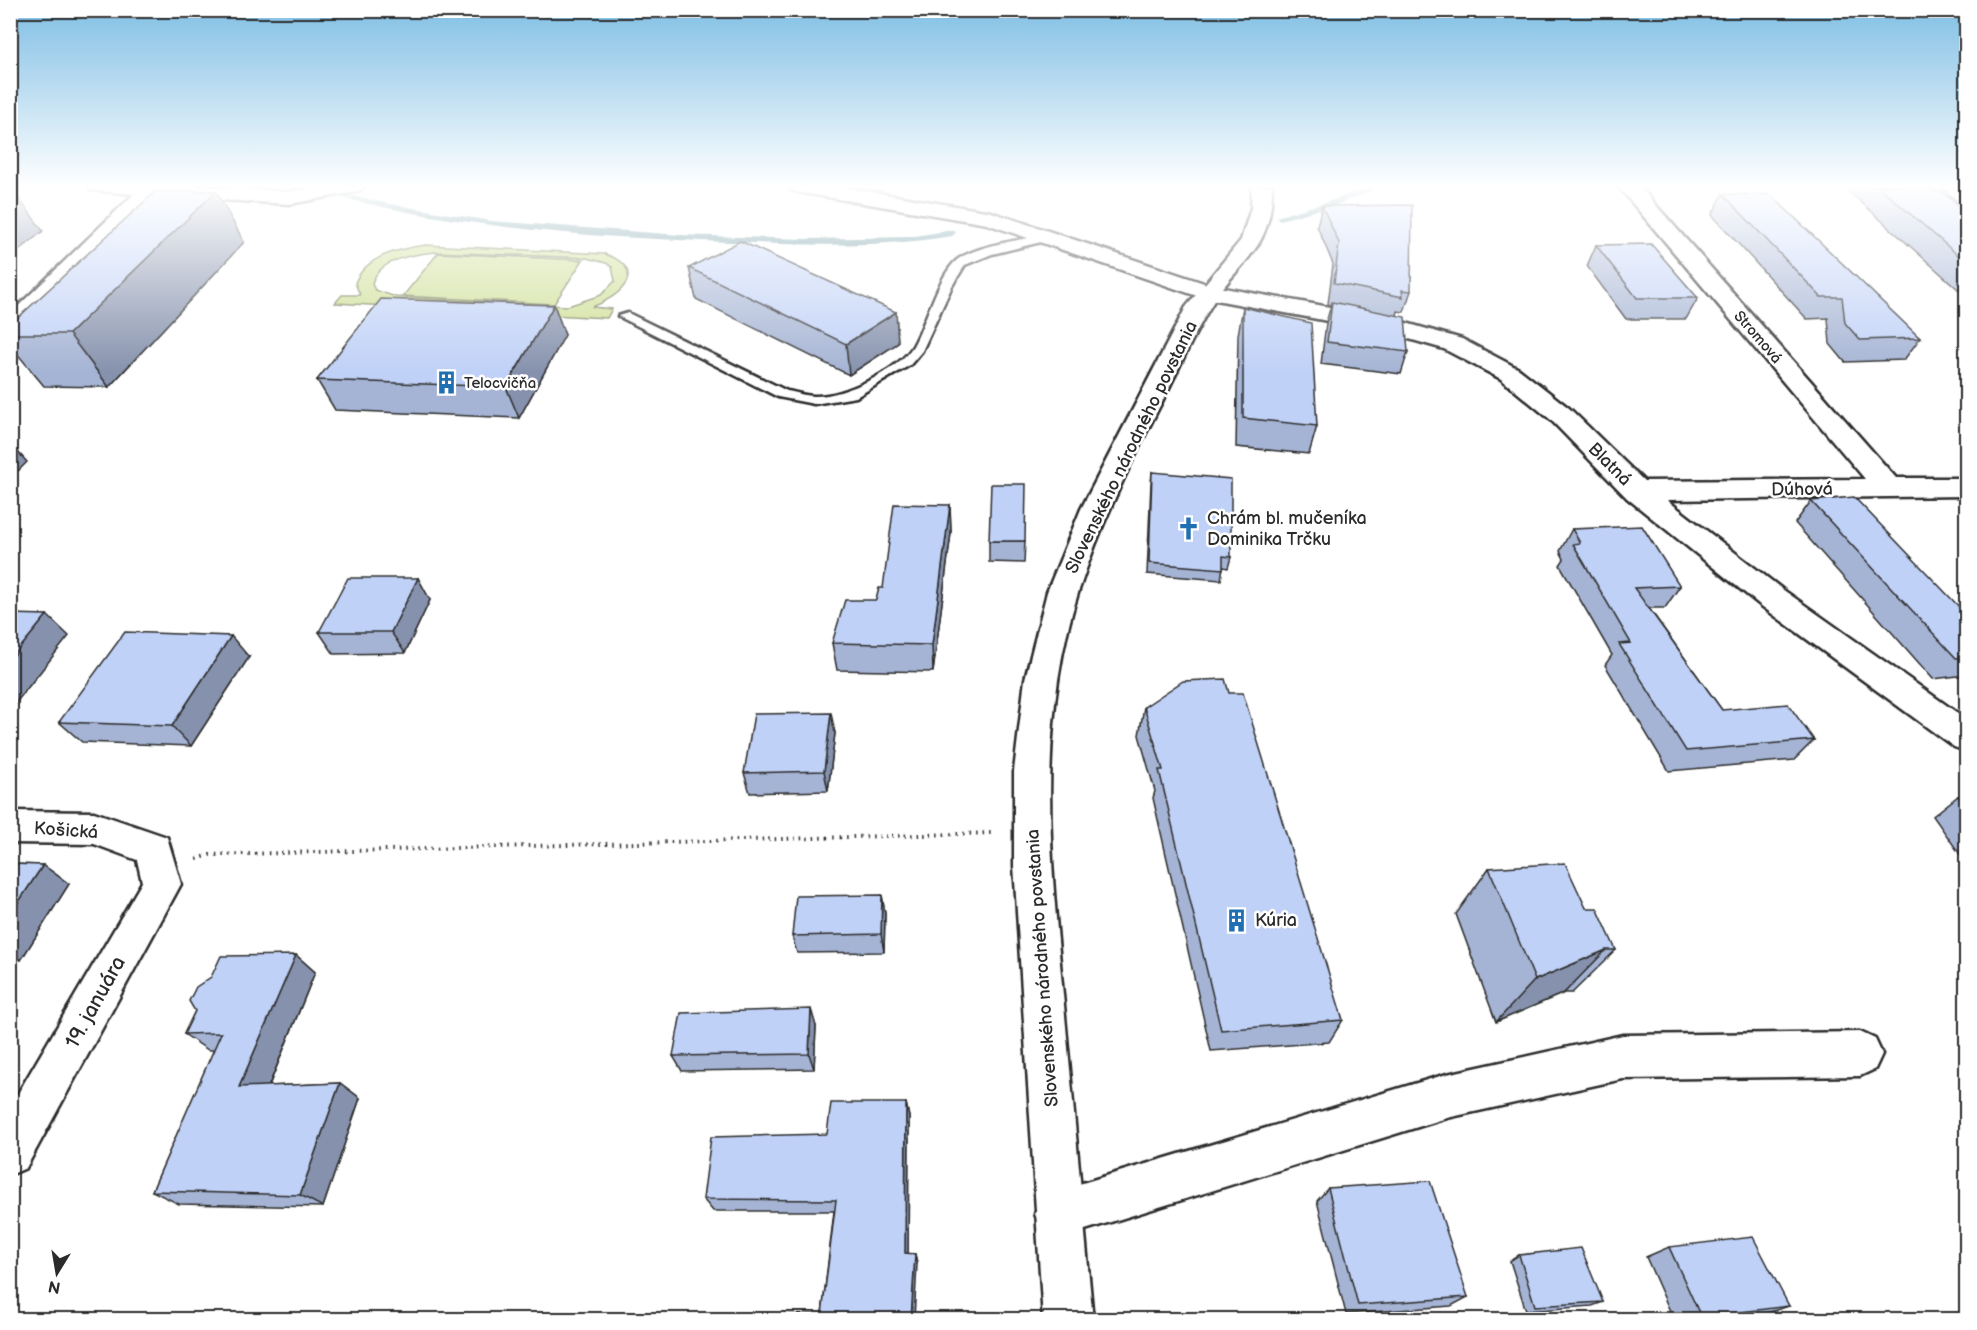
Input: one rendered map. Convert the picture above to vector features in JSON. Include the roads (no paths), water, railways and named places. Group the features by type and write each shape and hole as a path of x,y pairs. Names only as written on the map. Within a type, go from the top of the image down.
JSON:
{"street":[{"path":"10,328 92,248"},
{"name":"Blatná","path":"1078,248 1208,292 1385,324 1453,344 1510,374 1560,414 1637,491 1771,597 1966,737"},
{"name":"Slovenského národného povstania","path":"1068,1320 1032,873 1032,771 1039,693 1050,633 1067,580 1104,494 1208,292 1249,248"},
{"name":"Stromová","path":"1681,248 1888,488"},
{"name":"Dúhová","path":"1637,491 1966,487"},
{"name":"Košická","path":"10,827 94,828 156,860"},
{"name":"19. januára","path":"10,1152 162,884 156,860"},
{"path":"1059,1214 1447,1096 1623,1058 1860,1054"}],"lane":[{"path":"624,316 783,394 814,400 856,393 906,362 918,348 946,286 962,263 1000,248"}],"place":[{"name":"Telocvičňa","path":"446,383"},
{"name":"Chrám bl. mučeníka Dominika Trčku","path":"1189,528"},
{"name":"Kúria","path":"1237,920"}]}
